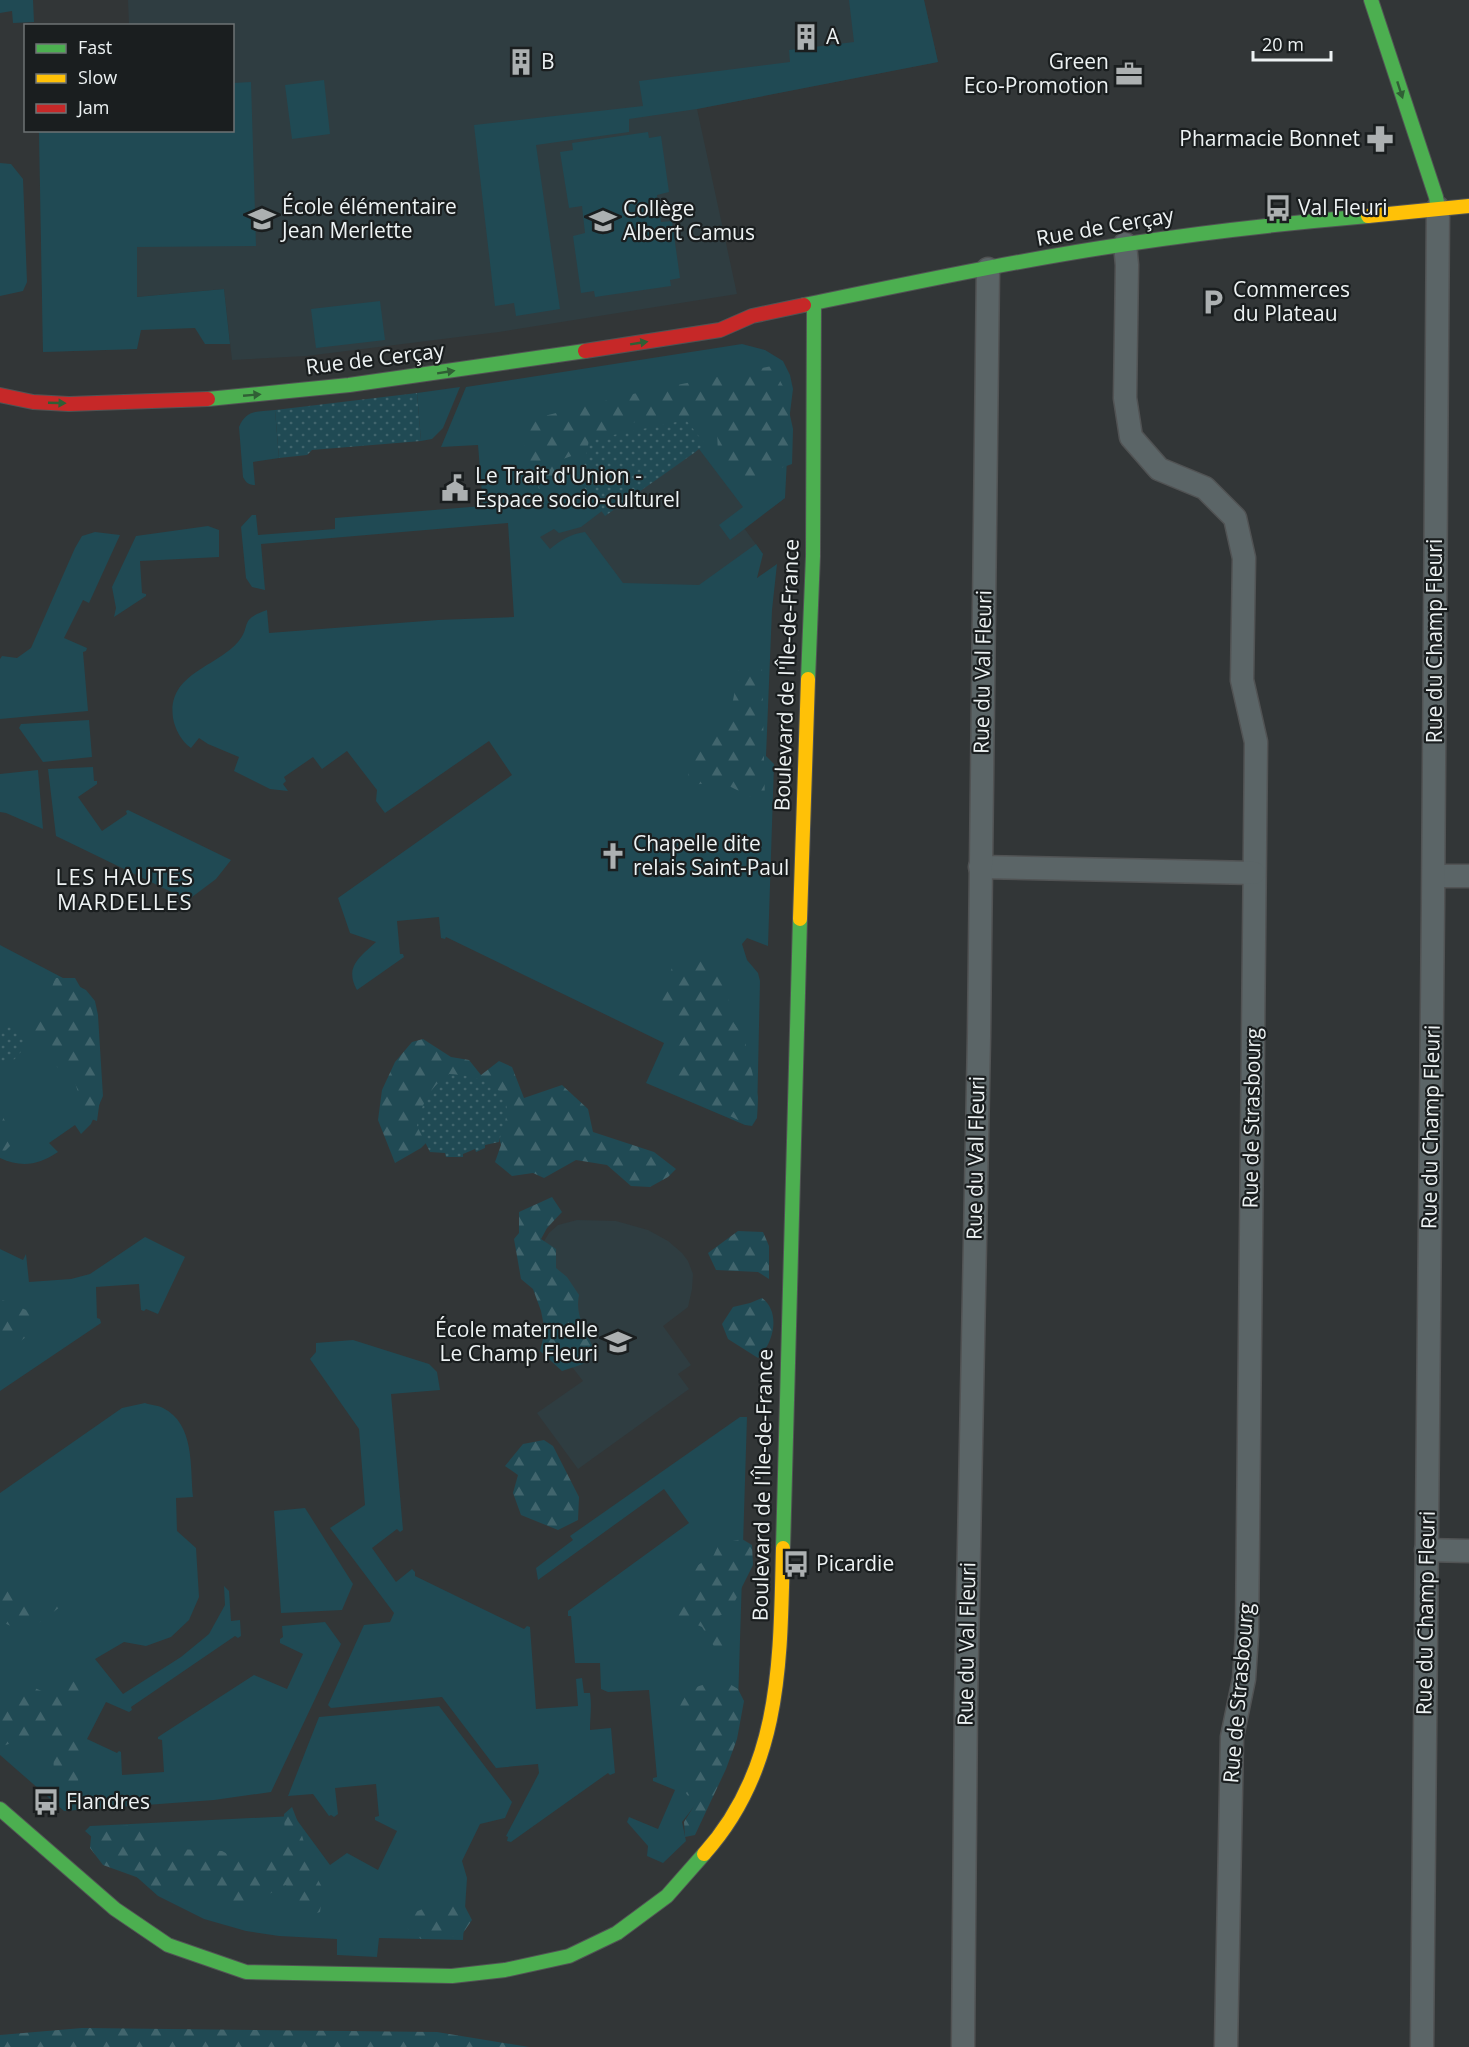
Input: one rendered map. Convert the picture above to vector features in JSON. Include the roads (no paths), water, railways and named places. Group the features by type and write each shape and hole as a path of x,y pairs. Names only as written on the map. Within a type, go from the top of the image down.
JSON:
{"street":[{"path":"1371,0 1438,208"},
{"name":"Rue de Cerçay","path":"0,395 18,401 81,404 270,394 398,379 720,330 752,316 1125,244 1249,227 1469,206"},
{"name":"Rue du Champ Fleuri","path":"1422,2047 1434,876 1438,208"},
{"name":"Rue de Strasbourg","path":"1125,244 1127,265 1125,398 1131,437 1159,470 1205,489 1235,518 1244,558 1242,680 1256,742 1247,1634 1244,1679 1232,1737 1226,2047"},
{"name":"Rue du Val Fleuri","path":"963,2047 966,1677 979,1036 988,269"},
{"name":"Boulevard de l'Île-de-France","path":"0,1809 115,1909 168,1945 246,1971 452,1976 505,1971 569,1956 617,1933 667,1896 716,1841 735,1814 758,1764 772,1715 780,1650 796,1021 813,556 814,304"},
{"name":"Rue de Cerçay","path":"729,313 752,316"},
{"path":"0,387 17,384"},
{"path":"980,867 1254,873"},
{"path":"1434,876 1469,876"},
{"path":"1426,1550 1469,1551"}],"place":[{"name":"A","path":"806,37"},
{"name":"B","path":"521,62"},
{"name":"Green Eco-Promotion","path":"1129,74"},
{"name":"Pharmacie Bonnet","path":"1380,139"},
{"name":"Val Fleuri","path":"1278,208"},
{"name":"École élémentaire Jean Merlette","path":"262,219"},
{"name":"Collège Albert Camus","path":"603,221"},
{"name":"Commerces du Plateau","path":"1213,302"},
{"name":"Le Trait d'Union - Espace socio-culturel","path":"455,488"},
{"name":"Chapelle dite relais Saint-Paul","path":"613,856"},
{"name":"École maternelle Le Champ Fleuri","path":"618,1342"},
{"name":"Picardie","path":"796,1564"},
{"name":"Flandres","path":"46,1802"}],"district":[{"name":"LES HAUTES MARDELLES","path":"125,890"}]}
